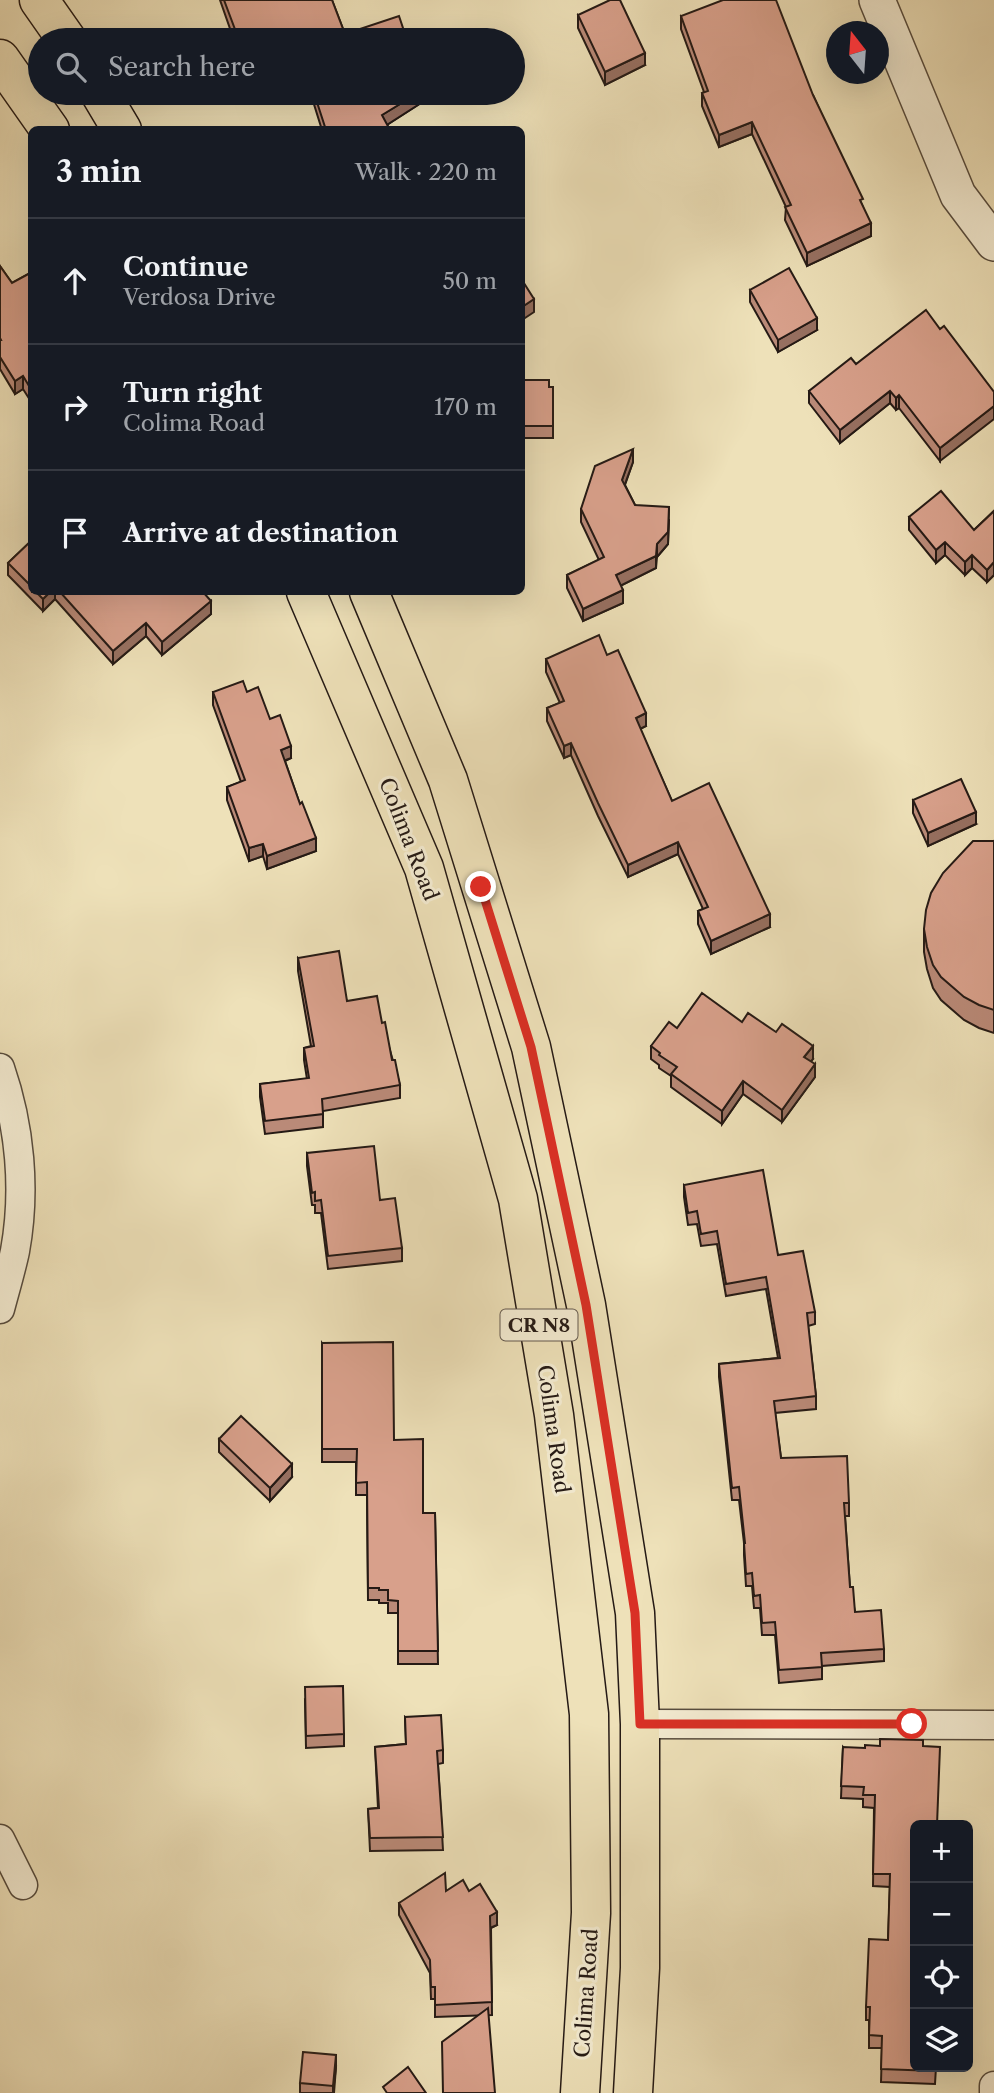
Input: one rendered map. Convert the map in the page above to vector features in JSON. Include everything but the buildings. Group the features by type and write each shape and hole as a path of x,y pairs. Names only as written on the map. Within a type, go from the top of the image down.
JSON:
{"main road":[{"path":"39,0 59,28"},
{"path":"0,59 28,99"},
{"path":"32,105 47,126"},
{"path":"107,105 120,126"},
{"name":"Colima Road","path":"307,595 424,868 518,1199 554,1415 589,1714 591,1913 580,2093"},
{"name":"CR N8","path":"370,595 447,780 531,1047 586,1305 635,1613 640,1724 640,1968 633,2093"}],"street":[{"path":"877,0 958,195 994,243"},
{"path":"0,1068 14,1120 21,1187 14,1252 0,1309"},
{"path":"640,1724 994,1725"},
{"path":"0,1839 23,1885"},
{"path":"993,2093 994,2086"}],"route":[{"path":"481,887 531,1047 586,1305 635,1613 640,1724 912,1724"}]}
